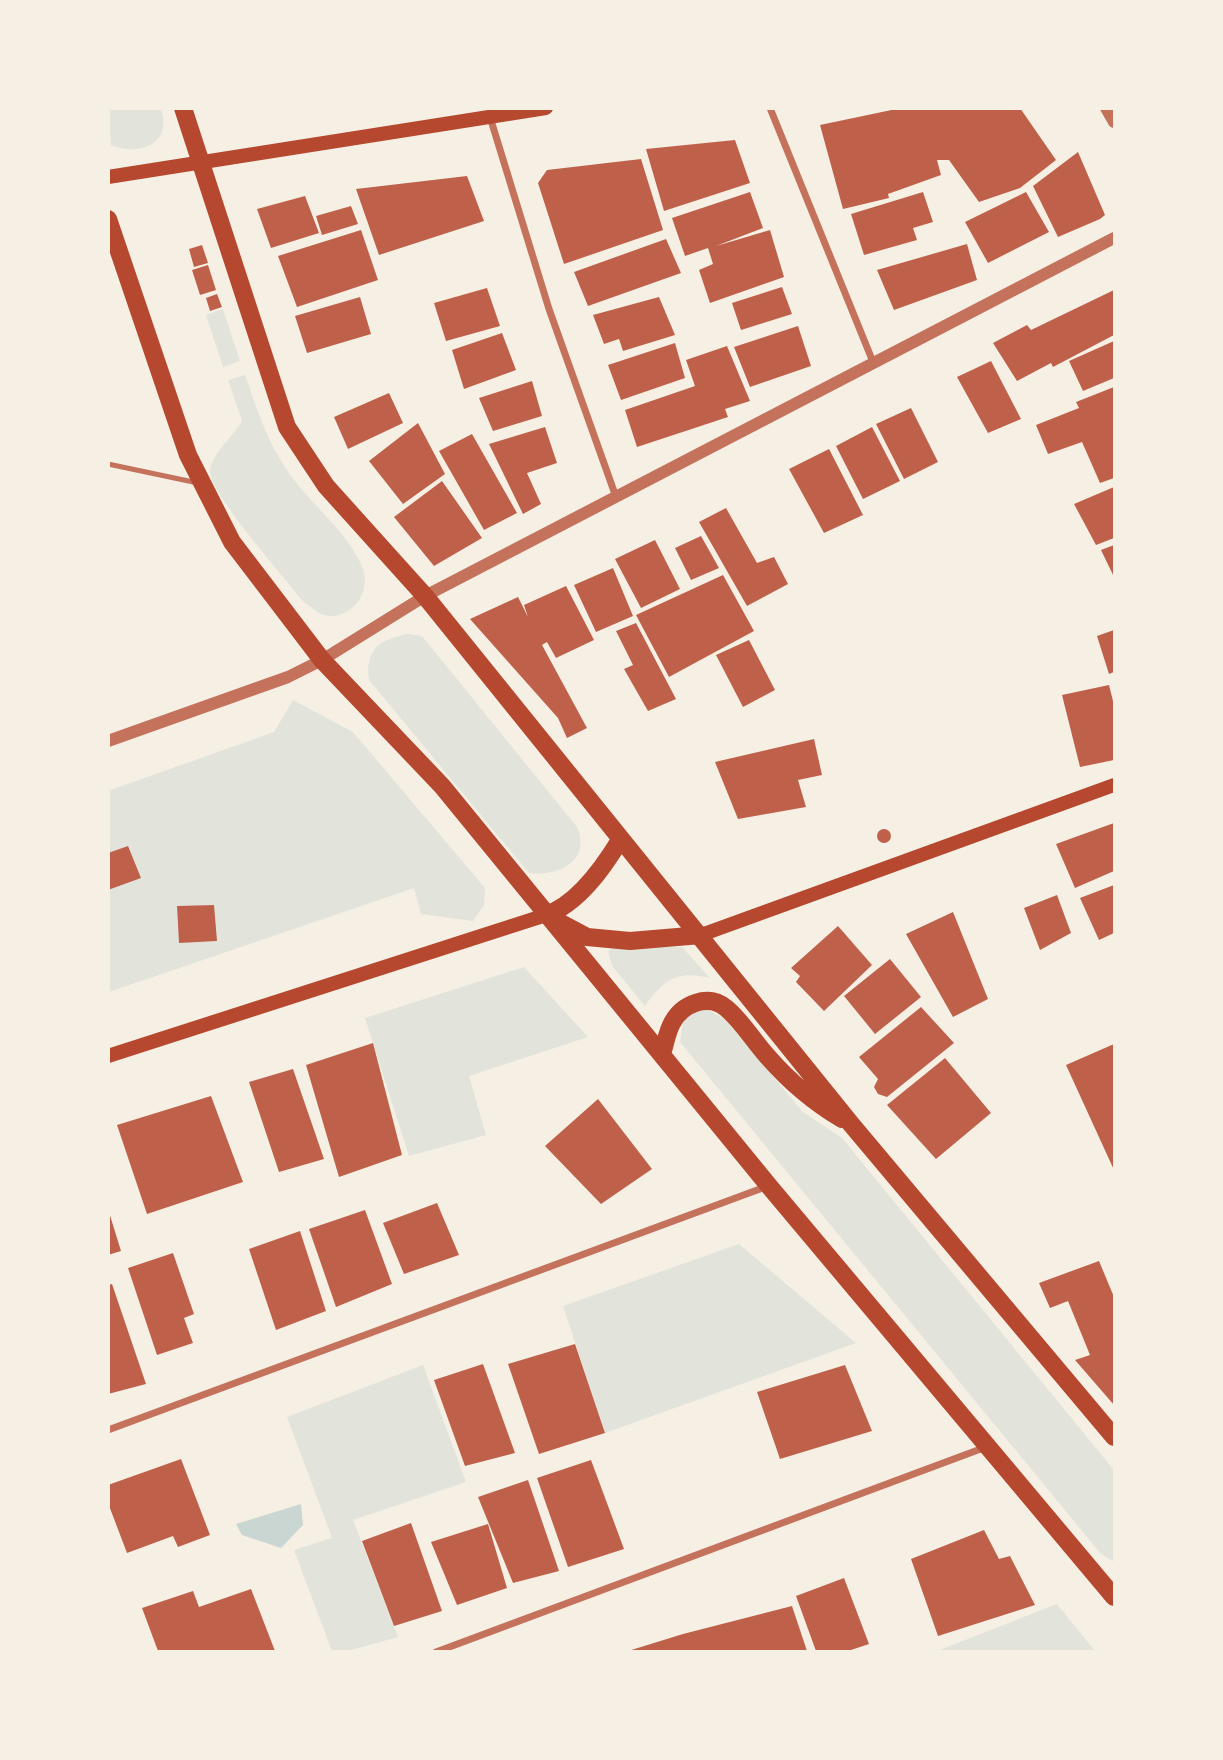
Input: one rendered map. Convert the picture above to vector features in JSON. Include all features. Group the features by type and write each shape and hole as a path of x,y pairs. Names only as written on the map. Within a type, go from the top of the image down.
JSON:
{"main road":[{"path":"183,108 287,426 326,486 425,596 851,1124 1115,1437"},
{"path":"108,177 546,108"},
{"path":"110,227 188,455 232,542 322,660 442,786 769,1186 1115,1597"},
{"path":"546,915 587,936 631,942 701,935 1115,785"},
{"path":"108,1056 563,909 606,863 620,839"},
{"path":"662,1054 671,1024 678,1015 691,1004 706,1000 718,1002 799,1087 822,1107 851,1124"}],"street":[{"path":"770,108 873,362"},
{"path":"1106,108 1115,122"},
{"path":"490,117 549,309 616,497"},
{"path":"108,741 288,677 322,660 425,596 1115,238"},
{"path":"108,1430 769,1186"},
{"path":"436,1651 989,1446"}],"lane":[{"path":"108,464 203,484"}],"shaded area":[{"path":"108,109 161,109 162,131 158,139 142,148 111,145"},
{"path":"223,309 240,361 223,367 206,315"},
{"path":"245,375 266,432 283,464 301,489 343,536 360,562 365,579 364,588 357,603 344,613 325,615 302,600 265,556 213,482 210,471 214,458 242,421 228,380"},
{"path":"408,634 422,636 577,827 580,849 569,864 550,872 529,873 369,680 369,660 376,647 390,639"},
{"path":"293,700 353,732 485,888 484,905 473,921 421,914 414,888 109,992 108,791 274,732"},
{"path":"614,947 682,947 710,978 689,975 672,979 659,989 645,1006 612,966 608,951"},
{"path":"524,967 588,1037 469,1076 486,1135 409,1156 365,1018"},
{"path":"697,1009 708,1010 725,1019 803,1112 842,1138 1114,1470 1114,1562 1101,1554 680,1042 683,1022"},
{"path":"739,1244 856,1343 605,1433 563,1306"},
{"path":"423,1365 466,1482 353,1520 398,1637 348,1651 332,1651 294,1550 332,1538 287,1417"},
{"path":"301,1504 303,1525 281,1548 242,1535 236,1524"},
{"path":"1057,1604 1095,1651 937,1651"}],"building":[{"path":"901,108 1020,108 1056,160 1020,188 979,202 949,160 937,160 941,175 888,194 889,198 843,209 820,125"},
{"path":"735,140 750,183 664,211 646,149"},
{"path":"1078,152 1105,215 1058,237 1033,186"},
{"path":"641,159 663,230 564,264 538,183 547,170"},
{"path":"467,176 484,221 379,255 356,189"},
{"path":"750,192 763,228 716,246 770,230 784,277 710,303 699,270 713,264 708,248 685,256 672,218"},
{"path":"923,192 933,222 913,228 917,240 864,255 851,214"},
{"path":"1026,192 1049,232 988,263 965,222"},
{"path":"305,196 319,233 271,248 257,209"},
{"path":"351,206 358,224 322,235 316,216"},
{"path":"361,230 378,280 297,307 278,256"},
{"path":"666,239 681,273 588,306 574,272"},
{"path":"967,244 977,280 894,310 877,270"},
{"path":"202,245 208,263 194,267 189,249"},
{"path":"208,265 216,290 200,295 192,270"},
{"path":"782,287 792,314 741,330 732,303"},
{"path":"487,288 500,326 446,341 434,303"},
{"path":"1114,290 1114,335 1053,367 1051,363 1017,381 993,343 1027,325 1031,330"},
{"path":"217,294 222,307 210,311 206,298"},
{"path":"360,297 371,334 307,353 295,316"},
{"path":"659,297 675,335 623,351 619,339 604,344 593,315"},
{"path":"798,326 811,366 750,387 734,347"},
{"path":"502,333 516,370 464,389 452,350"},
{"path":"1114,341 1114,378 1083,391 1069,361"},
{"path":"675,343 685,378 621,400 608,365"},
{"path":"727,346 750,401 725,409 728,417 637,447 625,410 695,386 686,360"},
{"path":"991,361 1021,419 988,433 957,377"},
{"path":"532,381 542,416 493,431 479,398"},
{"path":"1114,387 1114,478 1100,483 1082,442 1048,454 1036,425 1079,408 1076,402"},
{"path":"389,393 403,423 348,449 334,417"},
{"path":"911,408 938,462 904,479 876,424"},
{"path":"418,423 445,474 403,504 369,461"},
{"path":"545,427 557,463 527,473 541,504 523,514 489,444"},
{"path":"872,427 900,481 863,499 836,446"},
{"path":"472,434 517,513 484,530 439,451"},
{"path":"829,449 863,515 824,533 789,469"},
{"path":"442,481 482,538 434,566 394,517"},
{"path":"1114,487 1114,538 1096,545 1074,504"},
{"path":"726,508 757,563 774,557 788,584 747,606 699,522"},
{"path":"701,536 719,568 691,580 675,548"},
{"path":"655,540 680,589 641,608 615,559"},
{"path":"1114,545 1114,577 1101,550"},
{"path":"613,568 633,616 596,632 574,585"},
{"path":"723,575 754,631 669,677 636,615"},
{"path":"566,586 594,640 556,658 547,642 542,645 587,728 567,738 558,718 470,619 518,597 528,617 524,605"},
{"path":"636,623 676,699 648,711 624,669 633,665 616,631"},
{"path":"1114,630 1114,672 1109,674 1097,636"},
{"path":"749,640 775,690 743,707 716,655"},
{"path":"1109,685 1114,705 1114,760 1080,767 1062,695"},
{"path":"814,739 822,775 798,780 806,807 738,819 715,762"},
{"path":"1114,823 1114,871 1075,888 1056,844"},
{"path":"884,829 889,831 889,841 884,843 879,841 877,836 879,831"},
{"path":"128,846 141,878 108,890 108,853"},
{"path":"1114,885 1114,933 1099,940 1080,898"},
{"path":"1057,895 1071,933 1040,950 1024,908"},
{"path":"214,905 217,941 179,943 177,906"},
{"path":"953,912 988,999 953,1017 906,934"},
{"path":"838,926 872,965 824,1011 796,982 800,976 791,968"},
{"path":"890,959 921,997 875,1034 844,996"},
{"path":"921,1007 954,1043 887,1097 878,1094 874,1087 878,1079 859,1057"},
{"path":"373,1043 402,1155 339,1177 306,1065"},
{"path":"1114,1044 1114,1170 1066,1065"},
{"path":"945,1058 991,1113 936,1159 887,1105"},
{"path":"293,1069 324,1159 279,1172 249,1082"},
{"path":"211,1096 243,1182 147,1214 117,1125"},
{"path":"598,1099 652,1169 601,1204 545,1146"},
{"path":"437,1203 459,1255 404,1274 383,1223"},
{"path":"108,1209 121,1251 108,1255"},
{"path":"365,1210 392,1284 336,1307 309,1229"},
{"path":"300,1231 326,1311 276,1330 249,1249"},
{"path":"173,1253 194,1314 184,1318 193,1343 157,1355 128,1268"},
{"path":"1099,1261 1114,1297 1114,1405 1075,1360 1090,1355 1068,1301 1050,1308 1039,1283"},
{"path":"112,1284 146,1384 108,1394 108,1285"},
{"path":"575,1344 605,1433 539,1454 508,1364"},
{"path":"483,1364 515,1453 465,1466 434,1380"},
{"path":"845,1365 872,1431 780,1459 757,1392"},
{"path":"181,1459 210,1535 178,1547 173,1536 127,1553 108,1503 108,1485"},
{"path":"591,1460 624,1549 568,1567 537,1478"},
{"path":"528,1480 559,1571 513,1583 478,1497"},
{"path":"411,1523 442,1611 394,1626 362,1541"},
{"path":"488,1524 507,1588 457,1605 431,1542"},
{"path":"984,1530 999,1559 1010,1556 1035,1605 938,1636 911,1559"},
{"path":"844,1578 869,1644 848,1651 816,1651 796,1596"},
{"path":"251,1589 275,1651 158,1651 142,1608 193,1591 199,1607"},
{"path":"792,1606 807,1651 628,1651 683,1634"}]}
